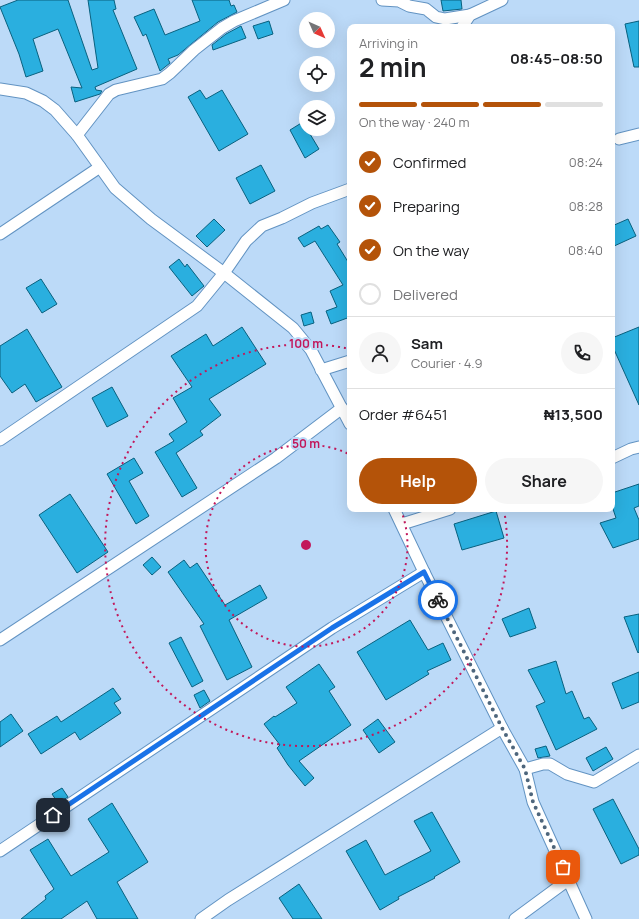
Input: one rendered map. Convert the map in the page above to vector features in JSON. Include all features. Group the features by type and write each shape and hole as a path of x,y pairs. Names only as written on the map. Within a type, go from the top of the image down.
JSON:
{"street":[{"path":"78,135 109,94 116,90 162,79 194,50 234,20 284,0"},
{"path":"382,0 399,2 409,6 426,9 436,17 445,19 470,15 502,0"},
{"path":"464,24 470,15"},
{"path":"0,89 26,94 43,101 55,110 78,135 115,188 151,219 224,273 293,328 311,350 347,418"},
{"path":"618,139 639,134"},
{"path":"0,234 100,167"},
{"path":"0,440 197,306 224,273 246,241 262,226 312,203 347,190"},
{"path":"321,370 347,362"},
{"path":"0,640 276,458 342,408"},
{"path":"615,457 639,447"},
{"path":"396,512 502,728 525,769 533,802 586,919"},
{"path":"402,524 440,512"},
{"path":"0,850 332,628 424,572"},
{"path":"201,919 228,900 502,728"},
{"path":"525,769 543,764 550,764 567,774 594,782 639,755"},
{"path":"515,919 568,880"}],"building":[{"path":"18,0 68,0 92,70 98,68 88,0 114,0 116,9 113,10 137,69 95,87 96,90 102,91 100,94 75,102 71,87 82,88 58,29 33,39 43,71 26,77 19,54 0,7"},
{"path":"192,0 229,0 231,6 234,5 237,12 218,22 178,55 168,59 170,63 160,71 146,34 143,36 134,17 154,9 165,35 200,21"},
{"path":"441,0 461,0 462,9 443,11"},
{"path":"269,21 273,34 258,39 253,26"},
{"path":"639,21 639,67 634,67 625,24"},
{"path":"241,26 246,38 213,50 212,45 226,34"},
{"path":"200,90 206,99 222,90 248,134 219,151 188,97"},
{"path":"299,124 299,136 311,136 319,149 305,158 290,130"},
{"path":"261,165 275,191 250,204 236,178"},
{"path":"214,219 225,230 207,247 196,236"},
{"path":"628,219 636,236 615,246 615,225"},
{"path":"328,225 340,242 337,244 347,260 347,318 331,324 326,311 337,307 330,291 343,285 315,241 304,247 298,238 319,226 321,229"},
{"path":"179,259 185,267 187,264 204,286 192,296 169,267"},
{"path":"41,279 57,304 42,313 26,288"},
{"path":"311,312 314,323 304,326 301,315"},
{"path":"242,327 266,364 209,399 221,415 200,431 203,435 176,453 197,488 182,497 155,452 174,441 169,434 187,422 173,398 192,387 171,356 206,334 213,346"},
{"path":"639,327 639,405 615,352 615,337"},
{"path":"27,329 62,387 36,402 25,384 12,393 0,376 0,346"},
{"path":"112,387 128,416 107,427 92,398"},
{"path":"134,458 143,473 129,481 149,516 136,524 107,474"},
{"path":"639,484 639,506 634,508 639,520 639,539 613,548 600,523 616,518 614,512 615,492"},
{"path":"70,494 108,552 77,573 39,515"},
{"path":"496,512 504,538 462,550 454,524"},
{"path":"152,557 161,567 152,575 143,565"},
{"path":"184,560 190,568 197,563 225,605 260,585 267,598 229,620 252,667 227,680 200,626 204,624 168,572"},
{"path":"529,608 536,628 510,637 502,619"},
{"path":"639,614 639,652 638,653 624,617"},
{"path":"410,620 428,650 443,643 451,660 427,671 429,674 386,700 357,652"},
{"path":"181,637 203,681 192,687 169,643"},
{"path":"556,661 566,694 572,691 584,719 589,717 597,729 556,750 536,706 545,702 528,670"},
{"path":"319,664 335,687 329,691 351,725 299,761 314,778 305,786 288,765 277,748 280,745 264,724 274,716 275,717 297,703 286,687"},
{"path":"639,672 639,702 622,709 612,683"},
{"path":"113,688 121,699 114,703 121,713 80,740 75,732 41,754 28,734 57,716 61,722"},
{"path":"204,690 210,701 200,708 194,695"},
{"path":"11,714 23,731 0,747 0,722"},
{"path":"378,719 395,742 379,753 363,730"},
{"path":"546,746 550,756 538,758 535,749"},
{"path":"606,747 613,759 593,771 586,758"},
{"path":"62,788 68,797 58,803 52,794"},
{"path":"613,799 639,849 639,855 621,864 593,809"},
{"path":"112,803 148,862 117,882 138,919 97,919 87,901 61,919 21,919 46,899 45,896 54,889 30,850 48,839 71,876 109,852 88,819"},
{"path":"432,812 460,862 434,877 435,878 398,897 399,899 380,910 346,851 366,840 385,875 431,851 414,821"},
{"path":"299,884 322,919 293,919 279,898"}],"way so far":[{"path":"438,600 502,728 525,769 533,802 563,867"}],"route":[{"path":"53,815 332,628 424,572 438,600"}]}
